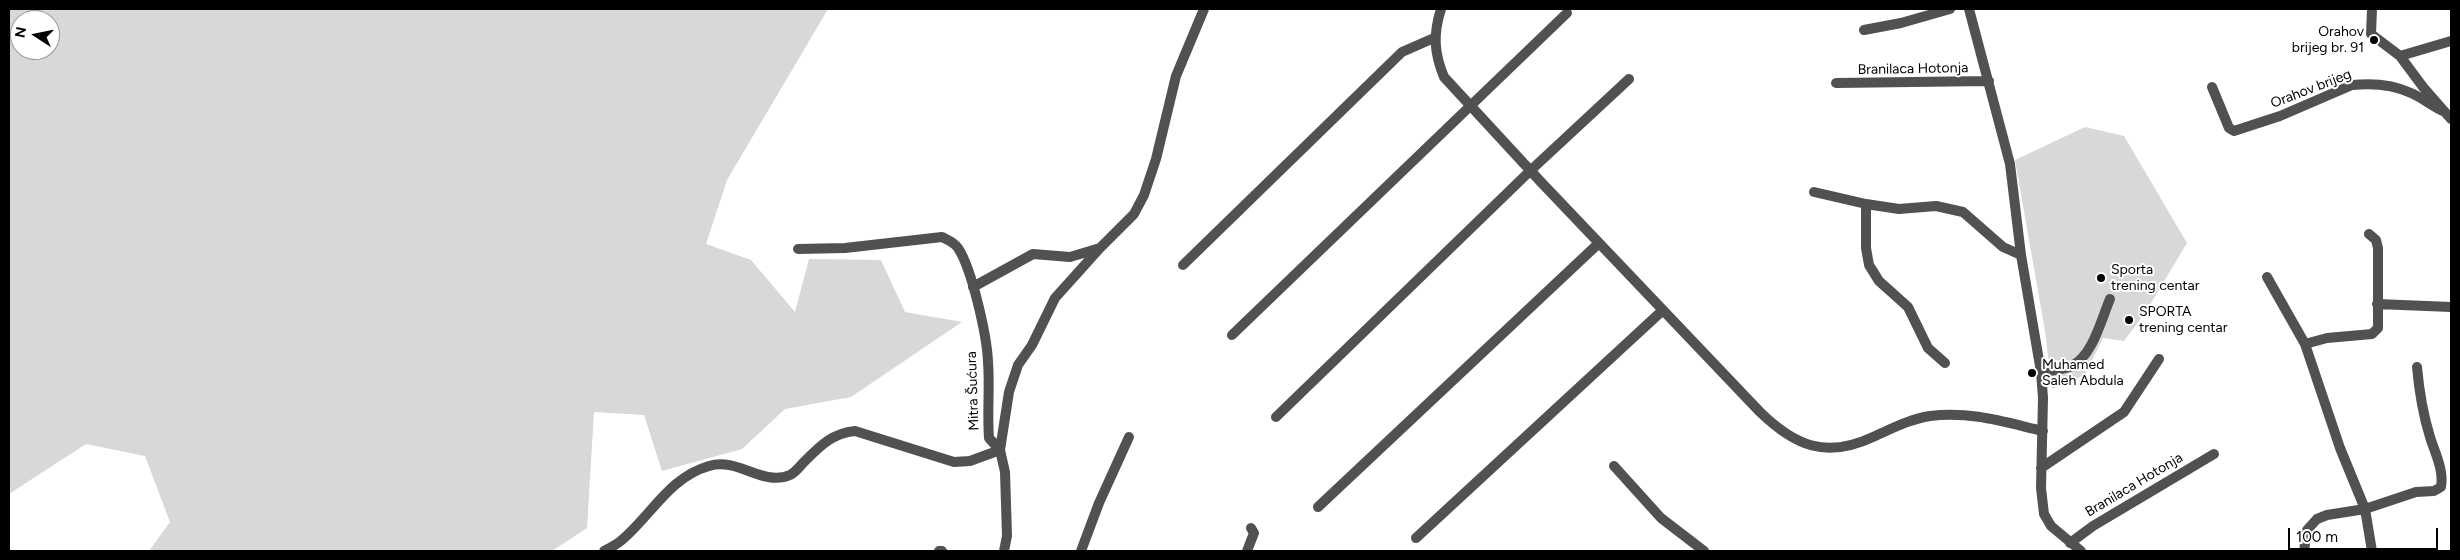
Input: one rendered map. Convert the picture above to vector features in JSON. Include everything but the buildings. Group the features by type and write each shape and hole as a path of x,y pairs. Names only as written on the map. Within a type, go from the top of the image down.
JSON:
{"street":[{"path":"604,551 622,541 669,490 696,470 710,465 732,464 770,478 784,477 793,474 829,439 842,432 855,431 954,462 970,461 1000,450 1009,392 1018,365 1032,345 1054,298 1134,214 1144,195 1154,168 1176,76 1204,9"},
{"path":"1441,9 1434,38 1436,58 1444,77 1530,171 1783,433 1813,446 1844,448 1910,421 1947,414 1966,414 2043,431"},
{"path":"1864,30 1901,23 1950,9"},
{"name":"Orahov brijeg","path":"2372,9 2371,34 2400,56 2448,116"},
{"name":"Branilaca Hotonja","path":"1973,10 2010,164 2021,255 2041,372 2043,431 2041,502 2044,514 2051,526 2081,551"},
{"path":"1232,335 1567,13"},
{"path":"1183,265 1402,52 1434,38"},
{"path":"2400,56 2451,41"},
{"path":"1276,417 1530,171 1629,79"},
{"name":"Branilaca Hotonja","path":"1836,83 1990,81"},
{"name":"Orahov brijeg","path":"2212,87 2229,128 2234,131 2280,116 2352,85 2364,84 2395,87 2412,93 2448,116"},
{"path":"1814,192 1866,204 1899,209 1936,206 1964,212 2003,247 2021,255"},
{"path":"1866,204 1866,248 1869,265 1879,281 1908,307 1928,348 1944,363"},
{"path":"2305,344 2327,338 2372,334 2378,328 2378,248 2376,240 2369,234"},
{"name":"Mitra Šućura","path":"798,249 845,248 942,237 953,242 958,249 973,286 981,318 988,361 989,438 1000,450 1007,492 1007,536 1004,551"},
{"path":"1318,507 1599,243"},
{"path":"973,286 1034,254 1070,257 1100,248"},
{"path":"2267,277 2305,344 2365,509 2372,551"},
{"path":"2041,372 2071,367 2080,360 2089,347 2110,299"},
{"path":"2377,304 2451,307"},
{"path":"1416,538 1663,310"},
{"path":"2041,468 2124,412 2159,359"},
{"path":"2304,551 2306,530 2317,519 2328,515 2365,509 2416,492 2434,491 2441,487 2442,478 2430,436 2419,387 2417,367"},
{"path":"1081,551 1099,503 1129,438"},
{"name":"Branilaca Hotonja","path":"2070,543 2093,526 2214,454"},
{"path":"1614,466 1661,518 1704,551"},
{"path":"1247,551 1254,533 1251,528"}],"shaded area":[{"path":"9,9 828,9 727,180 706,244 751,260 795,312 809,259 881,260 905,312 962,322 851,397 785,409 742,449 662,471 644,415 594,412 587,528 552,551 149,551 170,522 145,456 86,444 9,494"},
{"name":"Sporta trening centar","path":"2085,127 2124,136 2187,243 2145,313 2124,341 2103,338 2085,375 2052,389 2045,331 2015,160"}],"place":[{"name":"Orahov brijeg br. 91","path":"2374,40"},
{"name":"Sporta trening centar","path":"2101,278"},
{"name":"SPORTA trening centar","path":"2129,320"},
{"name":"Muhamed Saleh Abdula","path":"2032,373"}]}
